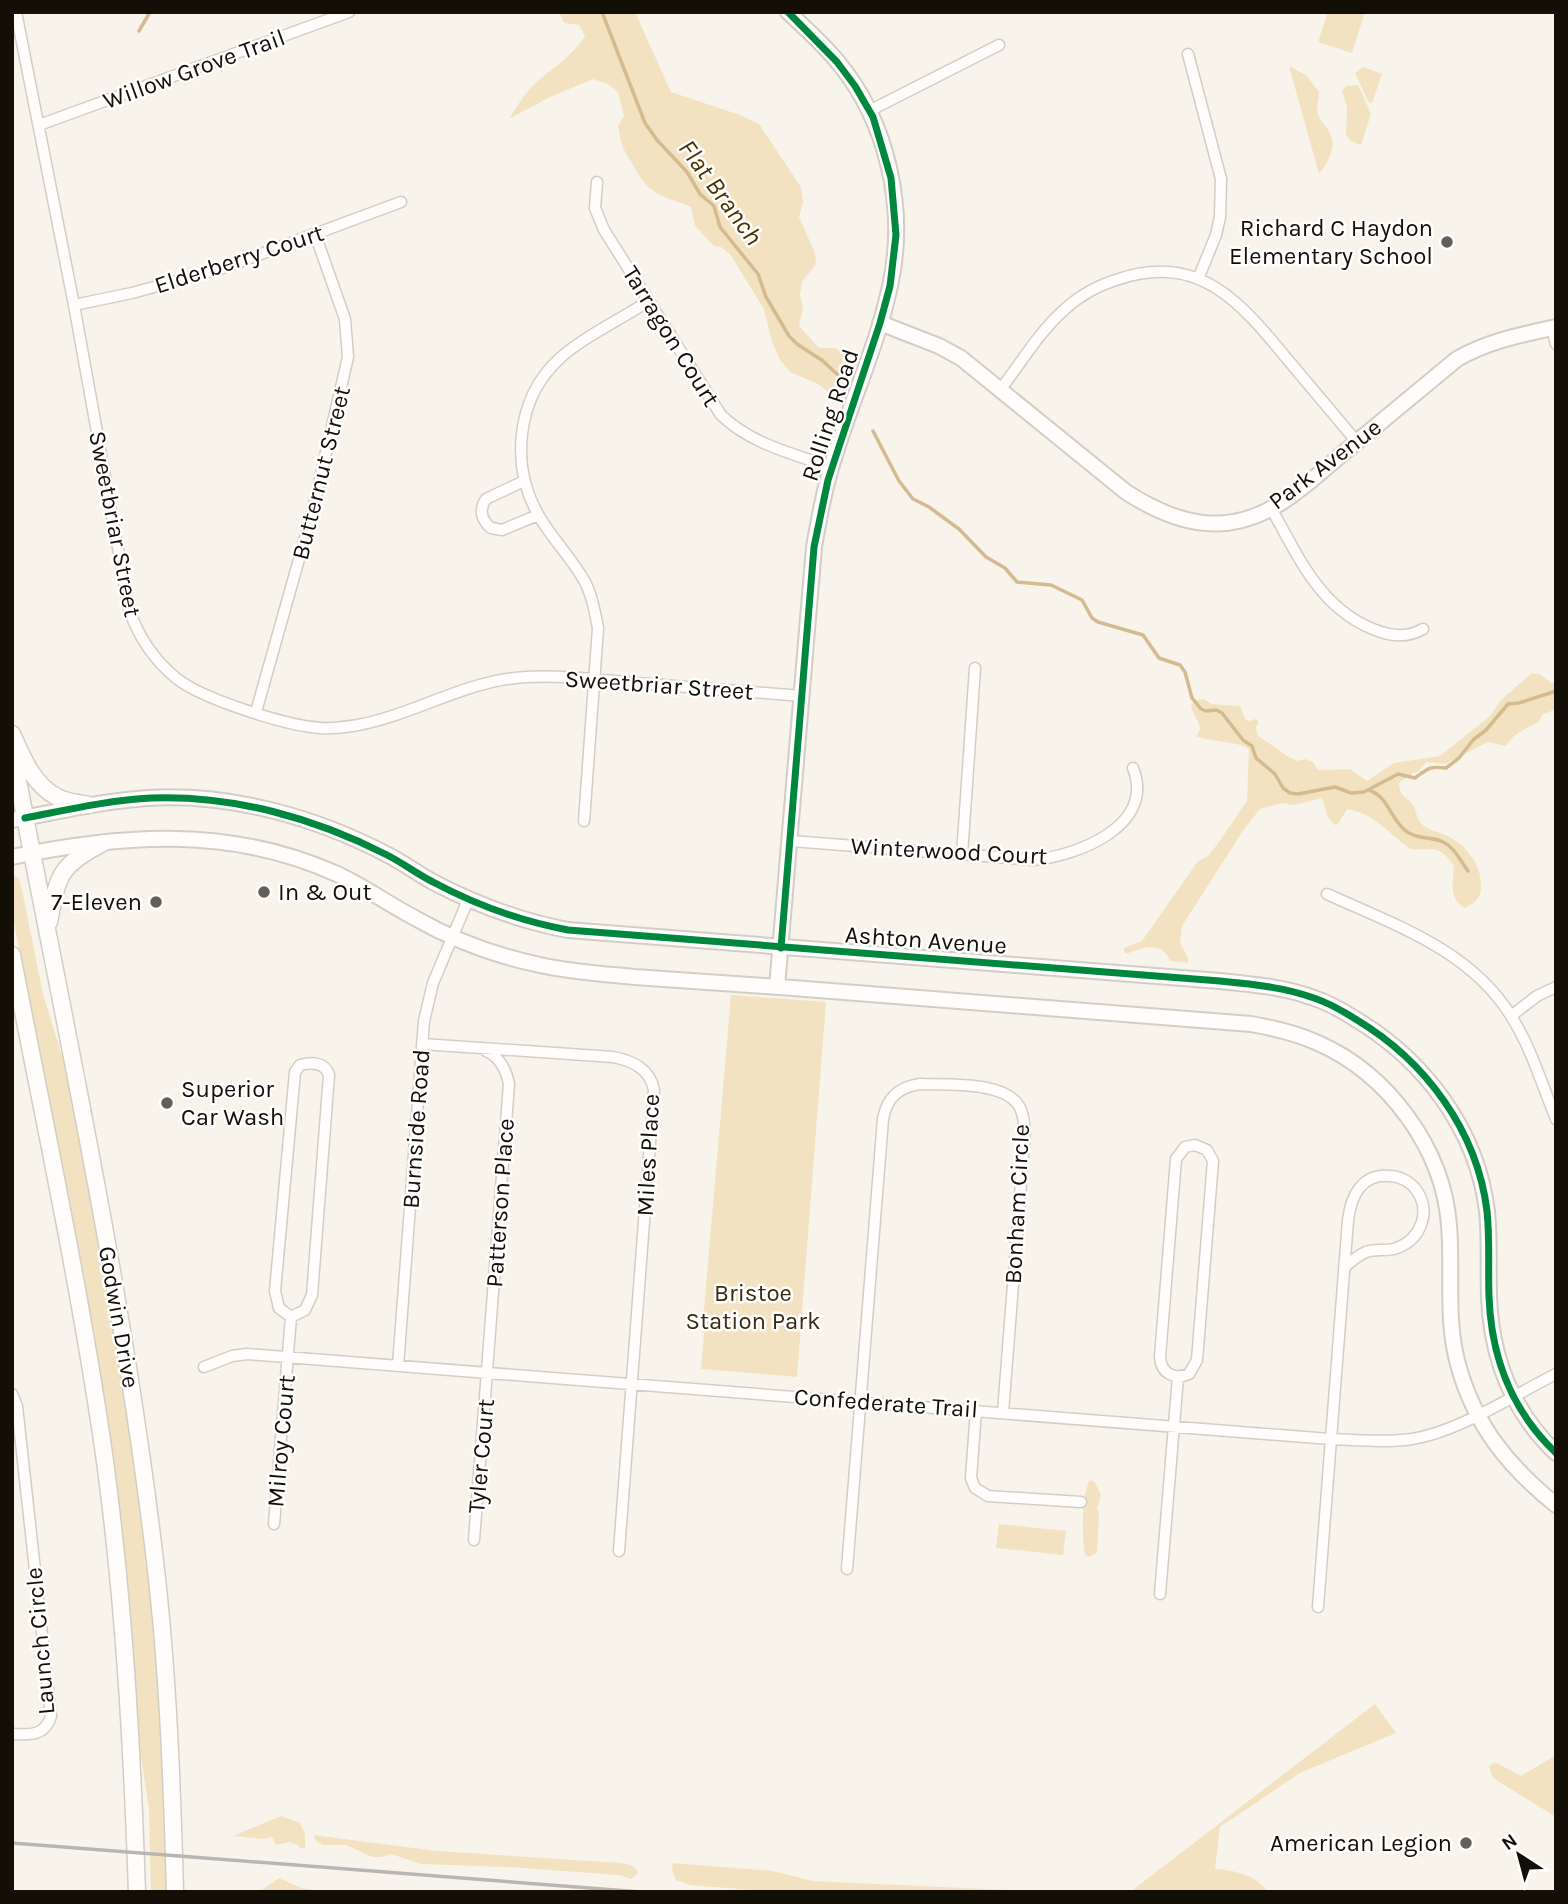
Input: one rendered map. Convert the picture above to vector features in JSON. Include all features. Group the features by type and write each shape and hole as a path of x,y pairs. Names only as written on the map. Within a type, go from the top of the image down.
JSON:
{"main road":[{"path":"12,734 29,768 46,790 57,797 89,805"},
{"name":"Godwin Drive","path":"12,749 19,819 32,853 123,1332 141,1448 156,1564 166,1686 175,1892"},
{"path":"47,932 61,874 76,857 103,843"},
{"name":"Godwin Drive","path":"12,955 87,1349 104,1456 121,1601 137,1892"},
{"path":"126,1892 136,1853"}],"street":[{"name":"Sweetbriar Street","path":"16,12 74,305 129,609 135,627 153,654 177,679 195,691 256,712 295,724 329,728 383,719 463,689 501,679 557,677 802,696"},
{"name":"Willow Grove Trail","path":"39,125 349,12"},
{"name":"Rolling Road","path":"777,987 814,547 831,467 880,323 895,257 895,208 883,147 869,111 837,62 788,12"},
{"path":"869,111 999,45"},
{"path":"1188,54 1221,179 1220,217 1216,235 1198,279"},
{"name":"Tarragon Court","path":"597,182 595,201 599,220 715,407 730,423 757,440 831,467"},
{"name":"Elderberry Court","path":"74,305 178,282 223,268 401,202"},
{"name":"Butternut Street","path":"256,712 312,513 348,357 345,319 315,234"},
{"path":"1000,390 1063,310 1091,290 1130,275 1168,271 1198,279 1233,298 1248,312 1357,442"},
{"path":"584,821 598,628 589,590 538,515 524,481 521,439 528,406 557,361 649,301"},
{"name":"Park Avenue","path":"880,323 940,346 961,358 1126,492 1151,508 1191,522 1221,523 1242,519 1282,502 1457,359 1494,341 1554,327"},
{"path":"1554,327 1556,344"},
{"path":"524,481 486,499 482,507 482,518 491,528 502,530 538,515"},
{"path":"1271,508 1314,583 1341,612 1387,634 1409,635 1423,629"},
{"path":"962,855 975,668"},
{"name":"Winterwood Court","path":"790,841 1033,860 1062,856 1103,838 1129,814 1137,795 1133,768"},
{"name":"Ashton Avenue","path":"19,819 135,799 210,799 279,813 350,837 389,855 430,881 468,900 512,917 568,930 1257,985 1315,998 1373,1030 1399,1049 1432,1083 1452,1114 1471,1154 1482,1186 1490,1246 1491,1331 1502,1372 1527,1420 1556,1453"},
{"path":"12,857 143,838 190,838 249,845 336,873 452,936 501,955 541,965 595,973 1251,1024 1299,1035 1342,1056 1364,1071 1389,1095 1418,1133 1432,1159 1442,1187 1449,1226 1449,1314 1459,1369 1491,1437 1509,1462 1556,1505"},
{"path":"1327,894 1410,932 1441,949 1480,976 1520,1031 1556,1119"},
{"name":"Burnside Road","path":"398,1366 422,1044 428,1000 468,900"},
{"path":"1511,1016 1537,996 1556,987"},
{"name":"Miles Place","path":"422,1044 613,1057 636,1064 652,1082 654,1090 620,1551"},
{"name":"Patterson Place","path":"478,1048 500,1061 509,1084 488,1373"},
{"path":"321,1064 329,1074 312,1296 305,1310 291,1317 279,1308 275,1291 295,1072 300,1065 321,1064"},
{"name":"Bonham Circle","path":"860,1402 885,1108 893,1094 910,1085 986,1088 995,1089 1013,1098 1024,1117 1025,1132 1003,1412"},
{"path":"1195,1145 1207,1150 1213,1161 1197,1360 1193,1370 1178,1377 1163,1368 1160,1357 1176,1159 1185,1147 1195,1145"},
{"path":"1318,1606 1330,1439 1344,1268 1349,1209 1355,1193 1367,1181 1383,1175 1395,1176 1415,1188 1422,1199 1424,1211 1417,1234 1408,1243 1397,1248 1364,1253 1344,1268"},
{"name":"Milroy Court","path":"274,1524 291,1317"},
{"name":"Confederate Trail","path":"204,1367 245,1354 1330,1439 1392,1441 1414,1439 1443,1430 1556,1374"},
{"name":"Tyler Court","path":"474,1540 488,1373"},
{"path":"1160,1594 1178,1377"},
{"name":"Launch Circle","path":"12,1394 17,1406 51,1716 42,1731 32,1735 12,1734"},
{"path":"847,1569 860,1402"},
{"path":"976,1410 971,1478 972,1485 979,1492 988,1496 1081,1502"}],"green space":[{"path":"559,12 635,12 671,92 759,124 801,187 803,202 799,217 815,253 816,264 802,282 800,295 803,309 799,326 819,348 835,348 842,352 844,360 833,396 818,384 790,372 780,360 771,339 764,309 730,254 721,247 714,246 695,226 691,207 662,196 644,182 621,141 618,126 624,116 618,92 608,84 593,79 548,98 509,119 531,88 570,54 585,36 579,25 564,23"},
{"path":"1328,12 1365,12 1352,53 1318,42"},
{"path":"1289,66 1306,75 1319,92 1318,114 1332,138 1330,155 1319,174"},
{"path":"1363,67 1382,74 1372,103 1368,101 1355,73"},
{"path":"1358,85 1371,114 1361,145 1351,141 1346,135 1347,107 1342,90 1347,86"},
{"path":"1532,673 1541,675 1552,683 1556,682 1556,709 1542,715 1539,722 1516,735 1506,746 1488,742 1445,764 1426,762 1418,772 1399,783 1401,792 1413,805 1421,823 1450,837 1474,860 1481,889 1472,904 1464,908 1459,904 1453,889 1454,866 1439,851 1410,849 1373,819 1357,811 1347,809 1335,825 1328,818 1322,798 1294,805 1282,803 1260,809 1244,829 1182,926 1180,943 1188,963 1170,961 1162,950 1151,947 1126,954 1124,948 1142,941 1198,861 1208,856 1247,801 1249,749 1241,745 1196,737 1200,729 1191,706 1194,701 1203,699 1212,704 1240,706 1245,719 1256,719 1259,722 1256,727 1257,735 1287,756 1298,761 1305,759 1313,762 1318,770 1350,769 1367,781 1394,763 1440,756 1490,716 1501,700"},
{"path":"12,874 18,878 21,885 43,994 64,1063 101,1249 131,1426 153,1618 169,1892 151,1892 149,1809 138,1738 113,1458 12,912"},
{"name":"Bristoe Station Park","path":"731,995 826,1002 797,1377 701,1369"},
{"path":"1090,1480 1095,1482 1101,1495 1097,1508 1097,1553 1089,1557 1085,1555 1083,1516"},
{"path":"999,1524 1066,1531 1063,1555 996,1548"},
{"path":"1375,1704 1396,1733 1300,1773 1220,1827 1215,1869 1244,1874 1269,1892 1130,1892"},
{"path":"1556,1755 1556,1817 1496,1780 1489,1766 1495,1762 1521,1776"},
{"path":"281,1816 300,1823 305,1834 305,1848 289,1842 276,1845 272,1837 263,1839 233,1836"},
{"path":"313,1835 437,1851 621,1863 631,1865 638,1873 631,1879 619,1875 507,1867 421,1864 391,1854 372,1857 346,1845 324,1845 317,1842"},
{"path":"673,1863 773,1871 812,1881 1050,1892 776,1892 690,1885 676,1880 672,1870"},
{"path":"279,1878 301,1888 328,1892 259,1892"}],"waterway":[{"path":"139,31 150,12"},
{"name":"Flat Branch","path":"602,12 645,123 687,172 700,194 714,206 720,227 758,274 766,297 789,336 838,375"},
{"name":"Flat Branch","path":"873,431 899,481 913,499 959,529 986,557 1005,568 1017,582 1051,585 1082,600 1092,618 1098,622 1143,635 1159,658 1180,665 1185,672 1192,698 1201,709 1222,713 1243,740 1252,746 1256,758 1275,774 1283,788 1290,793 1335,787 1351,793 1364,792 1398,774 1415,778 1429,768 1446,768 1459,758 1508,704 1556,691"},
{"path":"1369,790 1381,798 1406,831 1448,845 1468,871"}],"railway":[{"path":"12,1843 641,1892"}],"cycle path":[{"path":"781,948 814,547 828,480 890,286 896,235 891,178 873,117 837,62 788,12"},
{"path":"25,818 135,799 212,800 273,811 331,830 387,855 465,898 516,917 568,930 1220,981 1279,989 1325,1002 1357,1020 1405,1056 1444,1100 1459,1126 1472,1153 1487,1211 1489,1296 1499,1361 1527,1419 1556,1453"}],"place":[{"name":"Richard C Haydon Elementary School","path":"1447,242"},
{"name":"In & Out","path":"264,892"},
{"name":"7-Eleven","path":"156,902"},
{"name":"Superior Car Wash","path":"167,1103"},
{"name":"American Legion","path":"1466,1843"}]}
